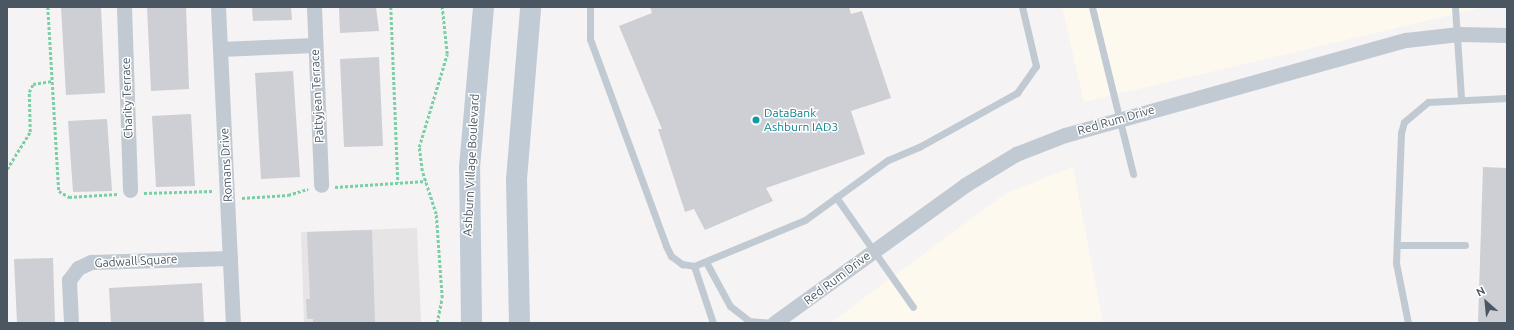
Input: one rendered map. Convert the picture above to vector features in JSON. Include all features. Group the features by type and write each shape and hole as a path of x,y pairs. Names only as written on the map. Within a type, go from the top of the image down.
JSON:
{"main road":[{"name":"Ashburn Village Boulevard","path":"471,323 469,167 483,7"},
{"path":"519,323 516,179 530,7"}],"street":[{"name":"Charity Terrace","path":"124,7 130,192"},
{"name":"Romans Drive","path":"218,7 233,323"},
{"name":"Pattyjean Terrace","path":"314,7 322,187"},
{"name":"Red Rum Drive","path":"774,323 965,185 1016,154 1120,119 1406,40 1459,34 1507,35"},
{"path":"220,49 315,45"},
{"name":"Gadwall Square","path":"71,323 69,280 78,268 92,262 230,258"}],"lane":[{"path":"590,7 590,39 666,246 671,256 682,264 694,266 805,220 888,160 920,147 1017,93 1025,85 1036,66 1022,7"},
{"path":"1092,7 1133,174"},
{"path":"1455,7 1459,34 1461,97"},
{"path":"1408,323 1396,263 1401,133 1404,122 1428,102 1461,97 1507,98"},
{"path":"836,197 873,252 913,307"},
{"path":"1397,245 1465,245"},
{"path":"706,262 730,306 749,321 770,323"},
{"path":"694,266 714,323"}],"path":[{"path":"48,7 54,81 59,191 69,196 130,192 213,190"},
{"path":"391,7 398,183"},
{"path":"438,323 442,298 436,214 426,181 419,147 447,54 442,7"},
{"path":"7,169 30,132 29,92 33,84 54,81"},
{"path":"240,198 288,195 322,187 426,181"}],"shaded area":[{"path":"1062,7 1485,7 1084,102"},
{"path":"1073,167 1103,323 830,323 1006,193"},
{"path":"417,228 421,323 304,323 301,232"}],"building":[{"path":"61,7 101,7 105,93 66,95"},
{"path":"147,7 186,7 189,89 151,91"},
{"path":"252,7 291,7 292,20 253,21"},
{"path":"339,7 376,7 379,31 340,33"},
{"name":"DataBank Ashburn IAD3","path":"650,7 849,7 851,14 862,11 891,98 851,111 865,154 766,188 773,201 705,230 694,209 685,212 658,129 662,129 619,26 652,13"},
{"path":"379,57 383,146 344,147 340,59"},
{"path":"293,71 300,177 261,179 255,73"},
{"path":"191,114 195,186 156,187 152,116"},
{"path":"107,119 112,191 73,192 68,121"},
{"path":"1483,167 1507,168 1507,323 1478,323"},
{"path":"372,230 375,323 313,323 313,319 307,319 306,299 310,299 307,232"},
{"path":"53,258 55,323 17,323 14,259"},
{"path":"202,283 204,322 111,323 109,288"}],"place":[{"name":"DataBank Ashburn IAD3","path":"756,120"}]}
